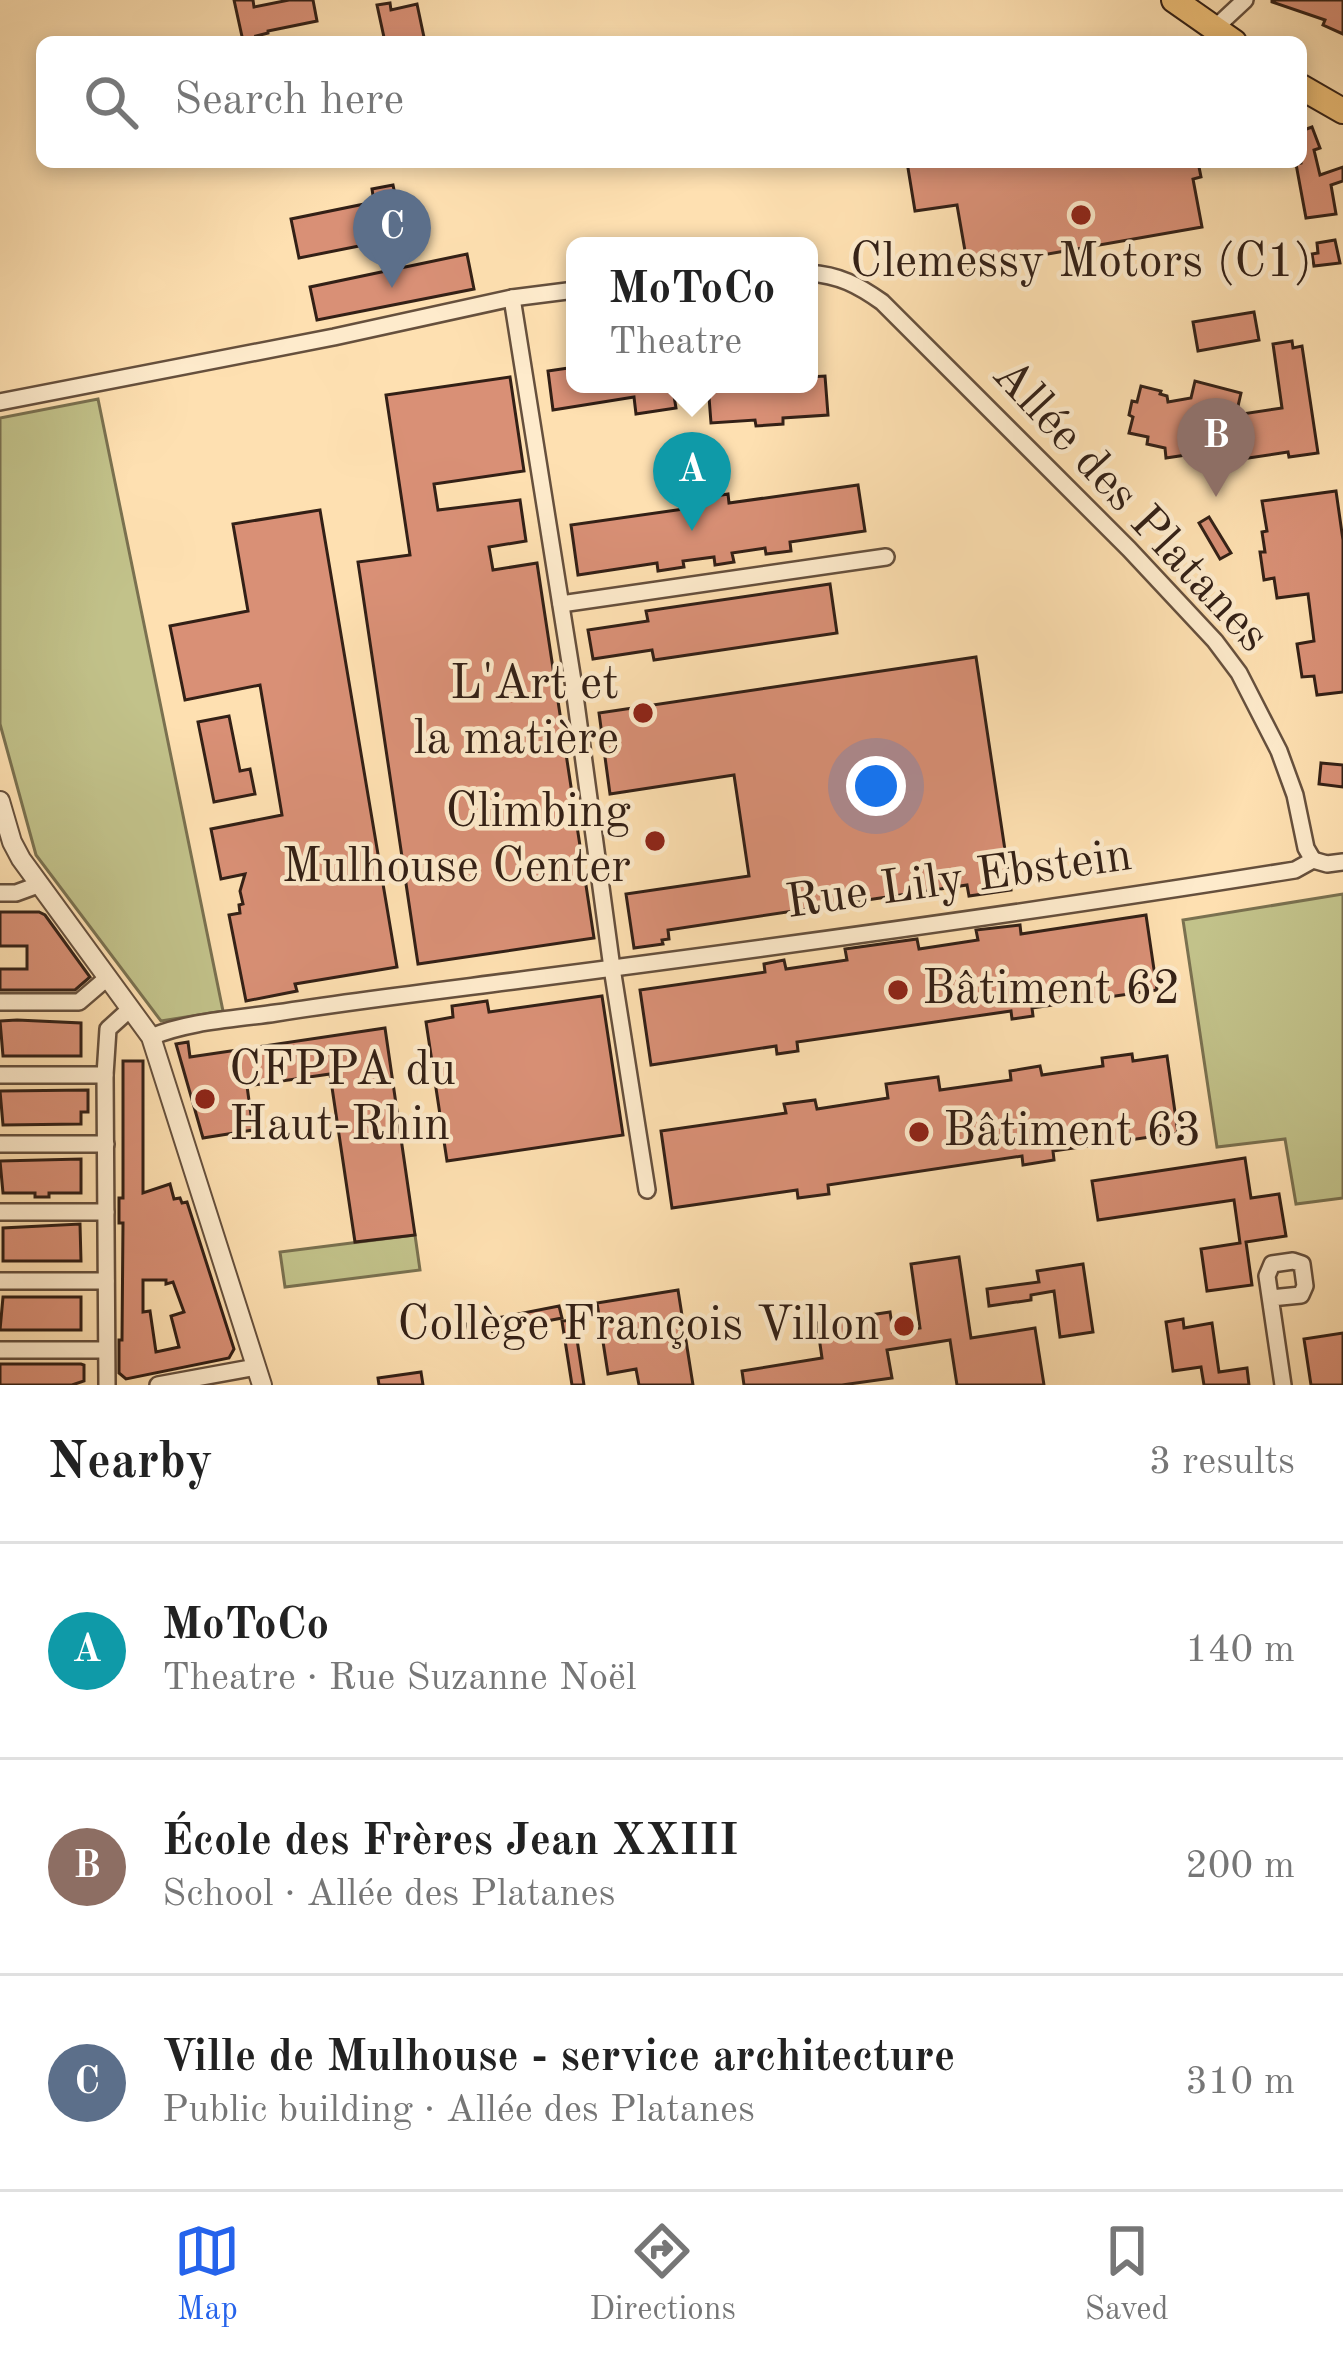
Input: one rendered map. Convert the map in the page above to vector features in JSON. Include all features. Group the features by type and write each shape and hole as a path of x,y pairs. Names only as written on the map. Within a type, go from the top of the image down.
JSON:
{"main road":[{"path":"1177,1 1224,35"},
{"path":"1307,90 1343,111"}],"street":[{"path":"1224,35 1245,0"},
{"name":"Allée des Platanes","path":"818,274 854,283 882,302 1129,549 1214,641 1239,673 1279,751 1313,860"},
{"path":"0,402 334,338 512,298 566,291"},
{"path":"512,298 647,1190"},
{"path":"561,604 886,557"},
{"path":"0,801 12,842 38,885 152,1037 259,1376 158,1385"},
{"name":"Rue Lily Ebstein","path":"152,1037 259,1015 1178,889 1295,870 1313,860 1328,865 1343,862"},
{"path":"0,892 38,885"},
{"path":"0,1002 80,1002 107,978"},
{"path":"107,1385 105,1075 108,1029 130,1009"},
{"path":"0,1075 105,1075"},
{"path":"0,1144 106,1144"},
{"path":"0,1212 106,1212"},
{"path":"0,1281 106,1280"},
{"path":"1271,1298 1283,1385"},
{"path":"0,1350 106,1350"}],"green space":[{"path":"98,399 223,1011 161,1021 36,855 0,724 0,418"},
{"path":"1343,894 1343,1198 1296,1204 1285,1139 1217,1147 1183,920"},
{"path":"415,1235 420,1270 285,1287 280,1252"}],"building":[{"path":"234,0 253,0 254,7 313,0 317,21 242,36"},
{"path":"1272,0 1343,0 1343,34 1323,25 1325,20"},
{"path":"390,3 391,10 417,4 424,36 384,36 377,5"},
{"path":"1312,127 1320,148 1314,150 1320,175 1343,167 1343,181 1331,185 1336,214 1306,218 1297,168 1307,168 1307,129"},
{"name":"Clemessy Motors (C1)","path":"908,168 1199,168 1201,177 1193,179 1202,227 968,268 957,205 915,211"},
{"path":"393,185 404,237 299,258 291,219 374,202 372,189"},
{"path":"1335,240 1340,263 1314,266 1317,243"},
{"path":"467,254 474,289 317,320 310,287"},
{"path":"1254,312 1259,340 1198,351 1193,322"},
{"path":"1292,341 1293,348 1302,346 1318,453 1289,457 1288,452 1208,464 1206,452 1166,458 1165,448 1147,444 1148,437 1129,433 1132,401 1137,402 1141,386 1161,391 1168,402 1191,398 1195,381 1241,393 1236,415 1282,408 1273,344"},
{"path":"566,368 566,393 674,393 676,408 636,414 634,397 553,410 548,371"},
{"path":"818,376 825,376 828,415 783,418 783,424 756,426 755,420 711,423 709,393 818,393"},
{"path":"510,377 524,471 434,484 438,510 520,500 526,541 489,547 493,570 537,563 594,938 418,964 358,562 410,555 386,395"},
{"path":"858,485 865,531 790,542 791,551 766,554 765,548 732,553 734,562 715,565 714,557 683,561 684,567 658,571 657,563 578,575 571,525 698,507 697,499 728,494 729,503"},
{"path":"1336,491 1343,540 1343,692 1317,695 1314,676 1302,677 1297,644 1314,641 1308,594 1277,598 1274,578 1264,580 1260,552 1265,552 1262,532 1267,531 1262,501"},
{"path":"320,510 397,967 295,984 297,991 246,1001 229,915 240,913 245,874 221,879 211,829 282,815 260,685 185,700 170,626 248,611 233,524"},
{"path":"1209,517 1231,553 1220,559 1199,523"},
{"path":"830,584 837,633 654,660 652,650 593,659 588,630 648,621 646,611"},
{"path":"976,657 1011,890 969,896 967,885 668,930 669,939 662,940 663,944 634,948 626,894 749,876 734,775 610,794 599,713"},
{"path":"229,716 240,771 250,769 255,794 214,802 198,722"},
{"path":"1321,763 1343,765 1343,787 1319,784"},
{"path":"0,912 45,915 90,977 75,990 0,990 0,969 27,969 27,946 0,946"},
{"name":"Bâtiment 62","path":"1146,915 1157,990 1032,1008 1033,1016 1012,1019 1011,1011 797,1042 798,1051 777,1054 776,1046 651,1065 640,990 765,972 764,964 784,960 786,969 847,960 845,949 917,939 919,949 978,940 976,930 1020,925 1021,934"},
{"path":"602,996 623,1135 447,1161 426,1022 453,1017 452,1006 487,1001 489,1012"},
{"path":"0,1021 81,1023 81,1056 3,1056"},
{"path":"385,1028 415,1235 355,1242 330,1074 247,1086 253,1130 203,1138 176,1044 188,1042 190,1057"},
{"name":"Bâtiment 63","path":"1132,1054 1133,1061 1167,1056 1178,1133 1053,1151 1054,1160 1023,1165 1022,1156 828,1185 829,1194 798,1198 797,1190 672,1208 661,1131 786,1113 784,1104 815,1100 817,1109 888,1098 886,1084 938,1077 940,1090 1011,1080 1010,1071 1040,1066 1042,1075 1103,1066 1102,1058"},
{"path":"123,1061 143,1061 143,1193 170,1184 174,1199 187,1202 234,1349 229,1358 126,1379 119,1373 123,1223 119,1223 119,1198 123,1198","holes":["143,1280 166,1280 166,1284 173,1282 184,1312 171,1316 179,1347 156,1352 150,1311 143,1312"]},
{"path":"88,1090 88,1112 81,1112 81,1124 3,1125 0,1091"},
{"path":"1245,1158 1251,1198 1279,1194 1286,1236 1246,1242 1252,1285 1207,1291 1201,1249 1240,1243 1234,1200 1098,1220 1092,1181"},
{"path":"81,1159 81,1193 35,1197 35,1193 3,1193 0,1161"},
{"path":"80,1224 81,1261 3,1261 3,1228"},
{"path":"959,1257 971,1338 1035,1328 1044,1385 957,1385 950,1340 887,1350 892,1378 842,1385 744,1385 742,1371 822,1358 817,1323 890,1312 893,1332 920,1328 911,1264"},
{"path":"1083,1264 1093,1332 1060,1337 1054,1291 989,1306 987,1289 1039,1282 1037,1271"},
{"path":"678,1290 693,1385 639,1385 636,1369 608,1374 597,1303"},
{"path":"3,1297 81,1297 81,1330 0,1330"},
{"path":"559,1306 562,1318 470,1336 467,1324"},
{"path":"1183,1319 1184,1328 1212,1323 1219,1372 1247,1368 1249,1385 1204,1385 1201,1367 1173,1371 1166,1322"},
{"path":"574,1320 584,1385 572,1385 562,1321"},
{"path":"1343,1333 1343,1385 1311,1385 1304,1339"},
{"path":"0,1364 81,1364 84,1381 0,1385"},
{"path":"421,1372 423,1385 379,1385 378,1378"}],"place":[{"name":"Clemessy Motors (C1)","path":"1081,215"},
{"name":"Ville de Mulhouse - service architecture","path":"392,288"},
{"name":"École des Frères Jean XXIII","path":"1216,497"},
{"name":"MoToCo","path":"692,531"},
{"name":"L'Art et la matière","path":"643,713"},
{"name":"Climbing Mulhouse Center","path":"655,841"},
{"name":"Bâtiment 62","path":"898,990"},
{"name":"CFPPA du Haut-Rhin","path":"205,1099"},
{"name":"Bâtiment 63","path":"919,1132"},
{"name":"Collège François Villon","path":"904,1326"}]}
